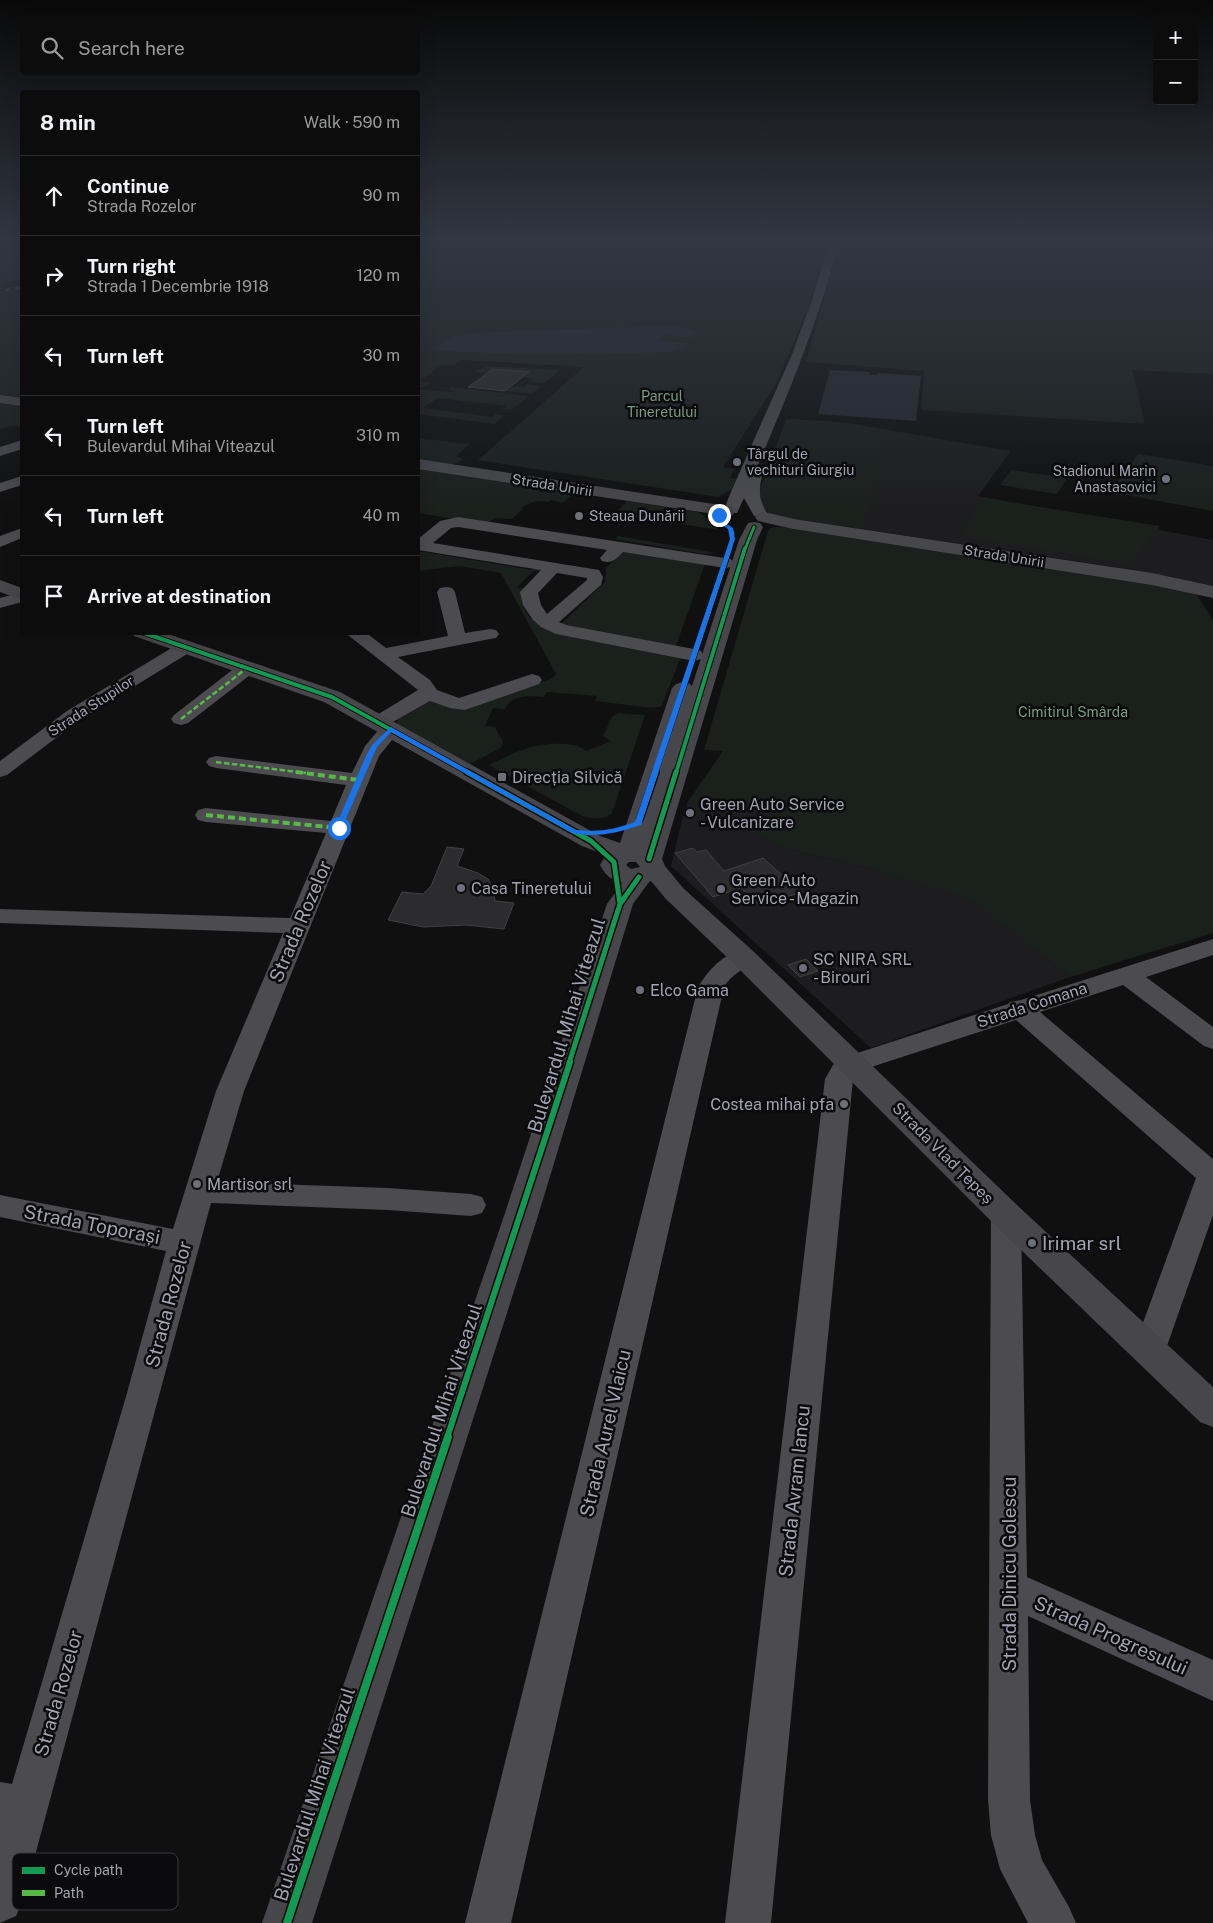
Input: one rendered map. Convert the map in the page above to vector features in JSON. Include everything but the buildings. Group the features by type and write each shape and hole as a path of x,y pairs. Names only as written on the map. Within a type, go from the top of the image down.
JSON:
{"main road":[{"path":"0,399 20,402"},
{"name":"Strada Unirii","path":"420,464 686,506 726,516 745,510 759,521 794,524 1152,579 1213,592"},
{"name":"Bulevardul Mihai Viteazul","path":"632,870 638,823 733,535 726,516"},
{"name":"Bulevardul Mihai Viteazul","path":"287,1923 520,1219 632,870 748,540 759,521"},
{"path":"0,586 20,594"},
{"path":"150,635 327,695 385,725 582,836 613,832 638,823"},
{"name":"Strada Vlad Țepeș","path":"582,836 632,870 674,893 743,957 1006,1215 1213,1411"}],"street":[{"path":"726,516 770,424 806,332"},
{"path":"759,521 751,494 770,424"},
{"path":"1,452 20,445"},
{"path":"1,452 20,457"},
{"path":"0,488 20,482"},
{"path":"420,544 446,524 452,522 725,563"},
{"path":"474,554 504,529"},
{"path":"0,542 20,534"},
{"path":"535,564 564,539"},
{"path":"420,546 593,574"},
{"path":"593,574 619,547"},
{"path":"553,568 529,592 532,607 547,623 562,630 694,655"},
{"path":"547,623 595,581 593,574"},
{"path":"446,592 458,640"},
{"path":"0,603 20,596"},
{"path":"384,654 490,634"},
{"path":"357,635 423,684 428,692 457,704 465,704 532,680"},
{"name":"Strada Stupilor","path":"0,771 74,714 186,647"},
{"path":"181,719 247,668"},
{"name":"Strada Rozelor","path":"0,1900 13,1806 138,1412 184,1243 230,1091 374,746 385,725 428,692"},
{"path":"216,762 359,780"},
{"path":"206,815 339,828"},
{"path":"0,916 298,926"},
{"name":"Strada Comana","path":"852,1064 1019,1008 1213,947"},
{"name":"Strada Aurel Vlaicu","path":"488,1923 711,987 718,974 726,966 743,957"},
{"path":"1127,974 1213,1040"},
{"path":"1019,1008 1212,1174 1150,1350"},
{"name":"Strada Avram Iancu","path":"748,1923 837,1089 843,1072 852,1064"},
{"path":"199,1192 388,1199 471,1205"},
{"name":"Strada Toporași","path":"0,1206 184,1243"},
{"name":"Strada Dinicu Golescu","path":"1006,1215 1009,1800 1013,1835 1022,1869 1053,1923"},
{"name":"Strada Progresului","path":"1009,1588 1213,1681"}],"shaded area":[{"path":"470,333 694,333 692,337 663,335 659,341 688,343 686,347 669,352 551,355 437,351 432,348 455,337"},
{"path":"830,370 869,372 869,375 877,375 878,373 921,376 916,421 818,414"},
{"path":"786,420 847,423 1011,451 978,496 1213,540 1213,588 1109,566 775,516 759,493"},
{"path":"687,803 781,812 757,833 791,850 860,866 971,898 1070,977 871,1048 671,866 683,816 686,816"}],"green space":[{"path":"0,332 20,332 20,400 0,396"},
{"name":"Parcul Tineretului","path":"420,332 798,332 777,382 723,467 734,469 730,478 736,479 731,490 718,497 478,460 584,367 461,360 454,365 443,364 420,381"},
{"path":"815,332 1213,332 1213,374 1132,370 1145,424 921,410 924,371 806,362"},
{"path":"486,366 560,370 545,383 530,382 533,379 523,377 528,372 493,369 486,374 474,372"},
{"name":"Parcul Tineretului","path":"420,381 433,383 420,388"},
{"path":"527,384 542,386 532,394 505,391 512,386 523,387"},
{"path":"450,387 529,396 511,410 503,409 507,406 438,398 423,408 492,417 496,414 505,415 495,424 420,414 420,389 452,392 449,390"},
{"path":"0,402 20,405 20,428 13,426 0,429"},
{"path":"786,420 847,423 890,430 863,529 775,516 764,508 760,495 761,486"},
{"path":"420,438 470,444 456,456 463,459 453,464 442,465 420,461"},
{"name":"Stadionul Marin Anastasovici","path":"1138,454 1213,466 1213,511 1110,492"},
{"path":"420,468 574,493 562,503 552,500 549,502 537,501 523,506 522,510 512,519 495,518 486,524 420,513"},
{"path":"1011,470 1067,478 1057,494 1000,485"},
{"path":"983,498 1160,526 1129,564 961,536"},
{"path":"627,501 698,512 720,530 615,514"},
{"name":"Cimitirul Smârda","path":"773,527 786,527 1160,584 1196,593 1213,621 1213,933 1070,977 971,899 860,866 791,850 757,833 781,812 687,803 723,751 704,750 767,534 769,529"},
{"path":"618,536 717,553 704,554 615,539"},
{"path":"420,551 532,570 535,566 540,568 540,571 533,571 517,587 524,589 524,607 533,621 540,626 565,635 678,656 680,659 662,706 653,708 595,701 597,696 547,692 544,697 528,696 517,698 508,704 505,709 493,708 485,726 495,727 503,742 501,748 470,764 397,724 398,719 434,699 466,706 551,679 556,674 501,573 459,566 420,571"},
{"path":"622,552 705,564 676,646 562,625 605,582 606,568"},
{"path":"618,713 645,715 612,813 606,817 582,816 489,765 534,746 564,744 579,746 586,751 611,741 603,736 612,717"}],"marked path":[{"path":"181,719 247,668"},
{"path":"216,762 359,780"},
{"path":"206,815 339,828"}],"cycle path":[{"path":"640,819 733,539 733,533 728,526"},
{"path":"649,859 748,540 754,527"},
{"path":"150,635 332,697 591,841 614,862 620,904"},
{"path":"287,1923 520,1219 620,904 639,877"}],"place":[{"name":"Târgul de vechituri Giurgiu","path":"737,462"},
{"name":"Stadionul Marin Anastasovici","path":"1166,479"},
{"name":"Steaua Dunării","path":"579,516"},
{"name":"Direcția Silvică","path":"502,777"},
{"name":"Green Auto Service - Vulcanizare","path":"690,813"},
{"name":"Casa Tineretului","path":"461,888"},
{"name":"Green Auto Service - Magazin","path":"721,889"},
{"name":"SC NIRA SRL - Birouri","path":"803,968"},
{"name":"Elco Gama","path":"640,990"},
{"name":"Costea mihai pfa","path":"844,1104"},
{"name":"Martisor srl","path":"197,1184"},
{"name":"Irimar srl","path":"1032,1243"}],"route":[{"path":"339,828 374,746 391,729 574,832 600,834 613,832 638,823 733,539 731,529 720,522 719,515"}]}
